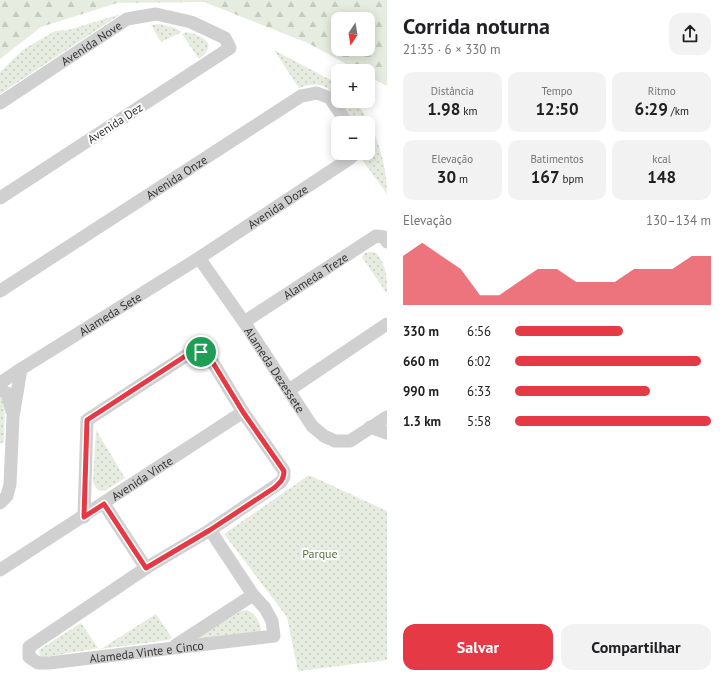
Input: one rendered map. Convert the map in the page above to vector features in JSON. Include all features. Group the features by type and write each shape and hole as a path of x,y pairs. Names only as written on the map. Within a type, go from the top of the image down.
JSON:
{"street":[{"name":"Avenida Nove","path":"0,103 127,19 156,14 190,22 225,38 230,48"},
{"name":"Avenida Dez","path":"0,198 230,48"},
{"name":"Avenida Onze","path":"0,291 301,96 317,93 330,98 342,116"},
{"name":"Avenida Doze","path":"199,258 347,160"},
{"name":"Alameda Treze","path":"244,322 376,236 384,237 387,242"},
{"name":"Alameda Dezessete","path":"199,258 244,322 312,426 324,436 335,441 350,441 387,417"},
{"name":"Alameda Sete","path":"0,383 21,368 199,258"},
{"path":"288,390 387,324"},
{"path":"84,517 87,420 190,353 201,352 210,358 243,412 284,471 284,477 281,482 210,530 146,568 104,504"},
{"path":"0,503 7,496 10,484 13,417 21,368"},
{"path":"0,390 7,393 13,417"},
{"name":"Avenida Vinte","path":"0,570 104,504 243,412"},
{"path":"370,427 387,433"},
{"path":"0,448 8,443 13,436"},
{"path":"0,470 10,484"},
{"path":"174,647 253,595 210,530"},
{"name":"Alameda Vinte e Cinco","path":"146,568 29,647 29,657 38,663 49,663 274,636 272,621 265,608 253,595"}],"green space":[{"path":"0,0 387,0 387,86 375,80 375,64 346,64 332,56 375,56 375,12 331,12 331,56 308,43 204,2 117,3 41,27 0,59"},
{"path":"121,14 0,94 0,72 24,49 55,31 68,30"},
{"path":"160,24 175,28 182,32 161,42 151,25"},
{"path":"186,32 207,41 208,49 199,59 182,34"},
{"path":"274,50 331,80 331,91 326,87 316,85 299,88"},
{"path":"345,108 360,108 365,116 350,116"},
{"path":"375,136 385,170 387,194 362,160 375,160"},
{"path":"365,253 376,253 384,267 387,294 362,257"},
{"path":"0,397 5,400 4,438 3,442 0,444"},
{"path":"96,430 125,478 104,491 97,489 93,482"},
{"name":"Parque","path":"309,475 387,511 387,660 298,671 287,617 224,534"},
{"path":"247,610 253,613 259,622 261,631 259,633 198,640 199,637 241,611"},
{"path":"156,614 172,638 168,640 101,649"},
{"path":"81,623 98,648 40,657 39,650"}],"route":[{"path":"201,352 210,358 243,412 284,471 284,477 274,488 210,530 146,568 104,504 84,517 87,420 190,353 201,352"}]}
